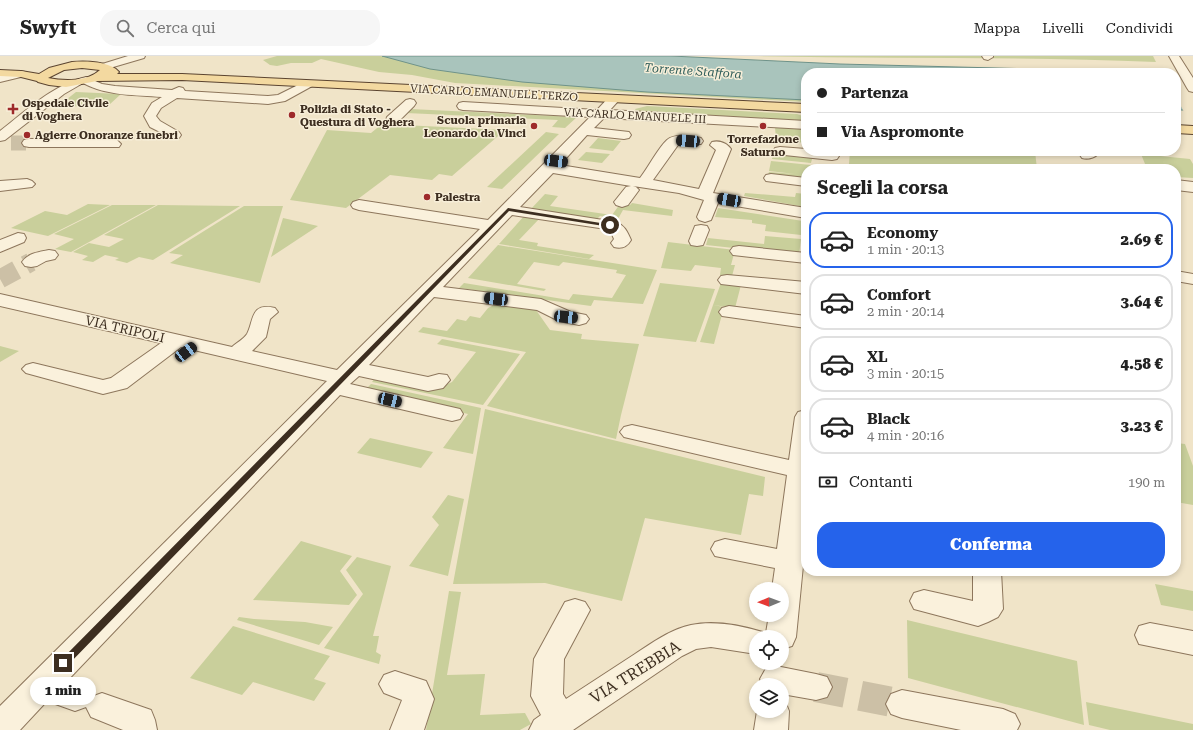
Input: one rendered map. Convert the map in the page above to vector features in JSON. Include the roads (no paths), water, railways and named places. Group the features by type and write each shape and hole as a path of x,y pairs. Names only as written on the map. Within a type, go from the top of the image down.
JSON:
{"main road":[{"name":"VIA CARLO EMANUELE TERZO","path":"0,76 87,65 105,69 198,78 801,108"},
{"name":"VIA CARLO EMANUELE TERZO","path":"41,78 49,72 66,67"},
{"path":"86,80 105,69"},
{"path":"21,74 41,78 42,80 57,87"},
{"name":"VIA CARLO EMANUELE TERZO","path":"86,80 182,77"},
{"path":"1181,124 1193,120 1193,126"}],"street":[{"path":"105,69 140,56"},
{"path":"1174,56 1193,88"},
{"path":"0,76 21,74"},
{"path":"174,135 155,124 150,116 156,106 198,78"},
{"path":"4,141 57,87 86,80 99,87 115,90 268,100 281,98 310,84"},
{"path":"0,728 549,168 614,99"},
{"path":"392,120 410,103"},
{"name":"VIA CARLO EMANUELE III","path":"463,106 801,125"},
{"path":"1181,127 1193,131"},
{"path":"585,131 624,135"},
{"path":"632,192 673,142 680,140 696,141"},
{"path":"29,143 111,142 114,144"},
{"path":"701,230 709,204 709,193 724,149 717,145"},
{"path":"781,148 801,146"},
{"path":"781,148 801,150"},
{"path":"781,148 801,152"},
{"path":"549,168 596,166"},
{"path":"549,168 632,192 666,195"},
{"path":"771,178 801,181"},
{"path":"0,186 27,184"},
{"path":"1181,186 1193,187"},
{"path":"709,193 729,188"},
{"path":"632,192 680,189 709,193 801,212"},
{"path":"359,205 488,230"},
{"path":"508,210 610,225 618,229 623,240 620,243"},
{"path":"376,219 488,230"},
{"path":"0,247 18,238"},
{"path":"739,251 801,257"},
{"path":"31,262 40,257 50,255"},
{"path":"1181,277 1193,279"},
{"path":"727,280 801,287"},
{"path":"429,290 541,305 566,317 579,319"},
{"name":"VIA TRIPOLI","path":"0,300 343,378"},
{"path":"236,354 256,338 261,317 268,312"},
{"path":"729,312 801,321"},
{"path":"33,369 103,386 119,383 186,343"},
{"path":"148,381 186,343"},
{"path":"343,378 428,384 435,383 439,380"},
{"path":"343,378 452,414"},
{"path":"632,432 801,482"},
{"path":"782,630 801,489"},
{"path":"726,549 790,561"},
{"path":"924,601 978,614 988,609 987,576"},
{"path":"553,725 547,696 549,659 575,610"},
{"path":"1150,634 1193,642"},
{"name":"VIA TREBBIA","path":"553,725 671,647 691,638 711,636 749,641"},
{"path":"777,676 816,687"},
{"path":"395,684 415,691 418,699 407,730"},
{"path":"41,686 139,720 140,730"},
{"path":"902,704 1003,724"},
{"path":"771,730 772,718"}],"water":[{"name":"Torrente Staffora","path":"382,56 671,56 840,64 997,68 801,68 801,100 647,92 522,82 430,69"},
{"path":"1181,73 1193,73 1193,110 1181,110"}],"tunnel":[{"path":"11,143 29,143"},
{"path":"0,279 31,262"},
{"path":"816,687 902,704"}],"place":[{"name":"Ospedale Civile di Voghera","path":"13,109"},
{"name":"Polizia di Stato - Questura di Voghera","path":"292,115"},
{"name":"Scuola primaria Leonardo da Vinci","path":"534,126"},
{"name":"Torrefazione Saturno","path":"763,126"},
{"name":"Agierre Onoranze funebri","path":"27,135"},
{"name":"Palestra","path":"427,197"}]}
